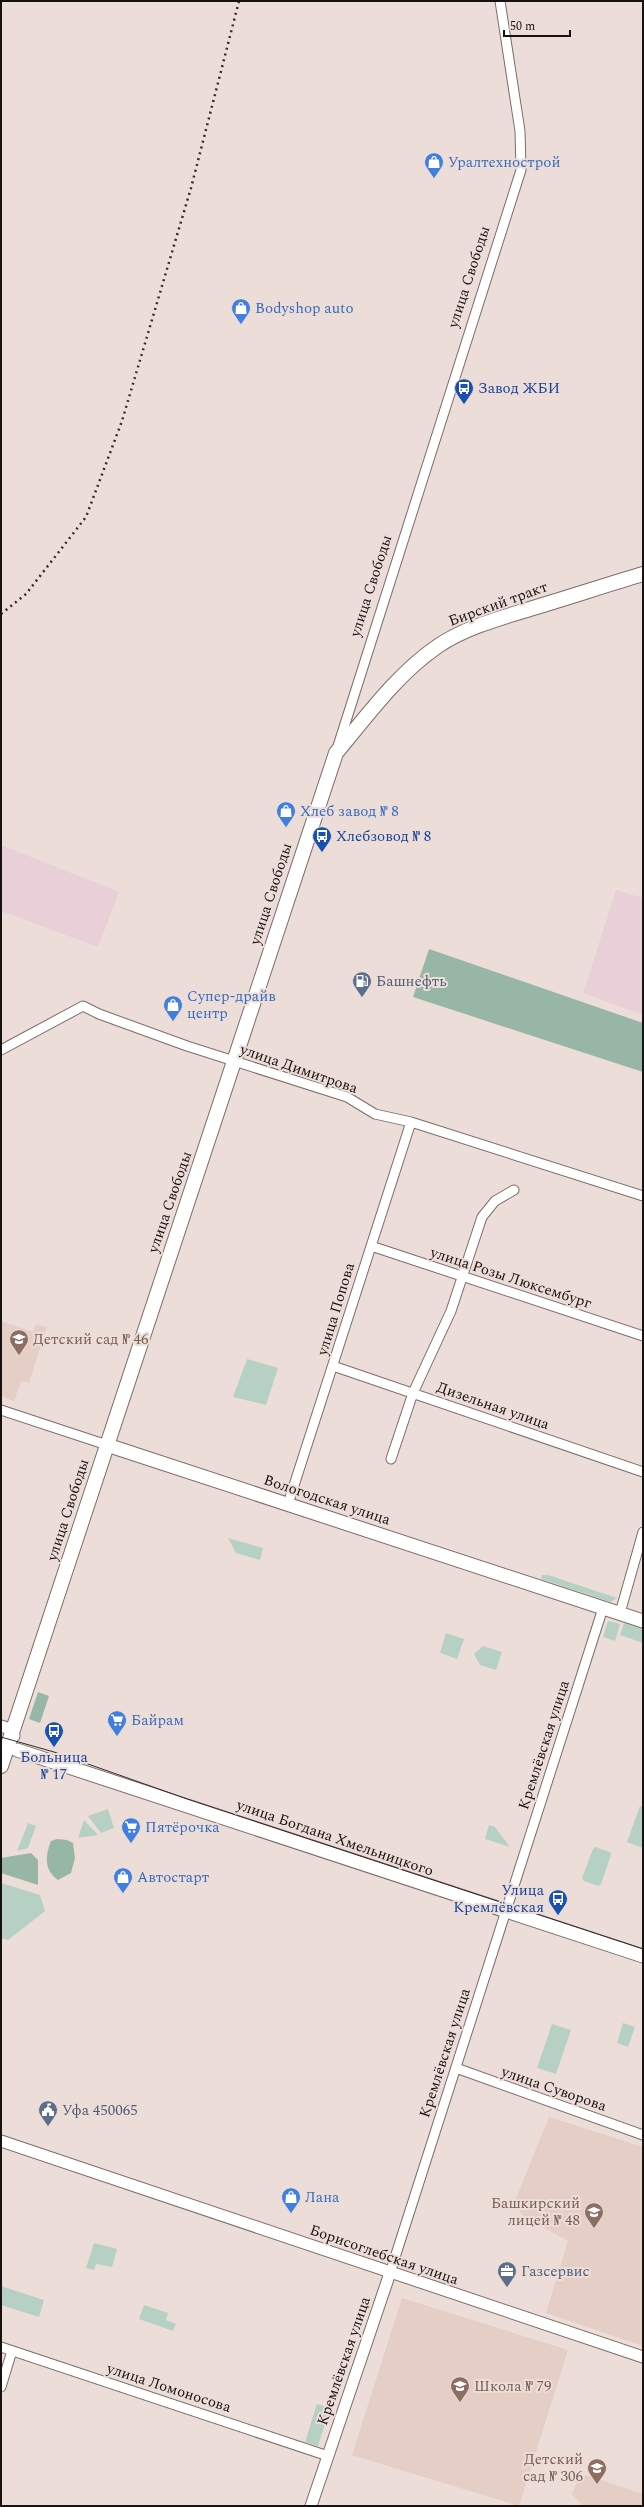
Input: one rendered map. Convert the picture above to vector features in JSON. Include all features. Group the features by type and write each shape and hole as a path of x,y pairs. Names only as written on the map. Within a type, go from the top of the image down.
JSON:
{"main road":[{"name":"Бирский тракт","path":"336,753 387,691 410,668 439,646 459,634 501,618 643,574"},
{"name":"улица Свободы","path":"1,1766 8,1747 7,1728 107,1445 336,753"},
{"name":"Вологодская улица","path":"107,1445 643,1621"},
{"name":"улица Богдана Хмельницкого","path":"8,1747 643,1956"}],"street":[{"name":"улица Свободы","path":"336,753 521,170 520,131 500,1"},
{"name":"улица Димитрова","path":"1,1050 83,1006 99,1014 235,1062 347,1098 375,1114 411,1122 643,1196"},
{"name":"улица Попова","path":"288,1504 411,1122"},
{"path":"391,1459 413,1393 451,1311 482,1217 495,1201 514,1190"},
{"name":"улица Розы Люксембург","path":"371,1246 643,1336"},
{"name":"Дизельная улица","path":"333,1366 643,1472"},
{"name":"Вологодская улица","path":"1,1410 107,1445"},
{"path":"620,1613 643,1532"},
{"name":"Кремлёвская улица","path":"311,2506 390,2273 507,1912 603,1608"},
{"name":"улица Суворова","path":"456,2068 643,2135"},
{"name":"Борисоглебская улица","path":"1,2142 643,2357"},
{"name":"улица Ломоносова","path":"1,2347 328,2456"},
{"path":"1,2387 12,2351"}],"shaded area":[{"path":"1,845 119,892 98,947 1,911"},
{"path":"616,890 643,898 643,1015 583,993"},
{"name":"Детский сад № 46","path":"1,1321 33,1332 36,1324 47,1327 29,1383 21,1381 14,1401 1,1396"},
{"name":"Башкирский лицей № 48","path":"549,2117 643,2147 643,2346 546,2313 568,2241 524,2217 514,2203"},
{"name":"Школа № 79","path":"402,2298 568,2350 519,2506 352,2455"},
{"name":"Детский сад № 306","path":"586,2475 643,2494 643,2506 583,2506 572,2494 579,2477"}],"green space":[{"path":"429,949 643,1023 643,1072 413,997"},
{"path":"247,1359 278,1368 266,1405 233,1397"},
{"path":"228,1538 263,1548 260,1560 236,1553"},
{"path":"542,1575 548,1575 617,1598 610,1602 541,1579"},
{"path":"608,1621 620,1624 615,1641 603,1637"},
{"path":"624,1623 643,1629 643,1643 620,1635"},
{"path":"446,1633 464,1639 457,1659 440,1653"},
{"path":"483,1646 502,1652 496,1670 480,1665 474,1654"},
{"path":"38,1692 49,1696 40,1723 29,1719"},
{"path":"640,1806 643,1807 643,1848 627,1842"},
{"path":"108,1809 114,1828 101,1833 88,1816"},
{"path":"84,1820 98,1835 78,1838"},
{"path":"28,1823 36,1826 28,1848 17,1851"},
{"path":"489,1825 495,1827 510,1847 485,1839"},
{"path":"57,1839 67,1840 73,1843 75,1858 71,1873 58,1880 50,1872 47,1862 51,1841"},
{"path":"595,1847 610,1852 611,1855 601,1884 598,1886 584,1881 582,1878"},
{"path":"31,1853 38,1860 38,1885 1,1873 1,1858"},
{"path":"1,1883 40,1895 45,1911 8,1940 1,1938"},
{"path":"623,2023 635,2027 628,2047 617,2043"},
{"path":"552,2024 571,2030 556,2074 537,2068"},
{"path":"94,2243 117,2249 112,2267 96,2264 94,2270 86,2268"},
{"path":"1,2286 44,2300 39,2317 1,2305"},
{"path":"144,2305 168,2313 166,2320 176,2324 173,2331 139,2319"},
{"path":"317,2404 330,2408 318,2446 305,2442"}],"tram line":[{"path":"1,1737 54,1752 187,1799 643,1949"},
{"path":"392,1861 428,1873"}],"railway":[{"path":"1,614 26,594 86,517 122,421 191,188 239,1"}],"place":[{"name":"Уралтехнострой","path":"434,179"},
{"name":"Bodyshop auto","path":"241,325"},
{"name":"Завод ЖБИ","path":"464,405"},
{"name":"Хлеб завод № 8","path":"286,828"},
{"name":"Хлебзовод № 8","path":"322,853"},
{"name":"Башнефть","path":"362,998"},
{"name":"Супер-драйв центр","path":"173,1022"},
{"name":"Детский сад № 46","path":"19,1356"},
{"name":"Байрам","path":"117,1737"},
{"name":"Больница № 17","path":"54,1748"},
{"name":"Пятёрочка","path":"131,1844"},
{"name":"Автостарт","path":"123,1894"},
{"name":"Улица Кремлёвская","path":"558,1916"},
{"name":"Уфа 450065","path":"48,2127"},
{"name":"Лана","path":"291,2214"},
{"name":"Башкирский лицей № 48","path":"594,2229"},
{"name":"Газсервис","path":"507,2288"},
{"name":"Школа № 79","path":"460,2403"},
{"name":"Детский сад № 306","path":"597,2485"}]}
